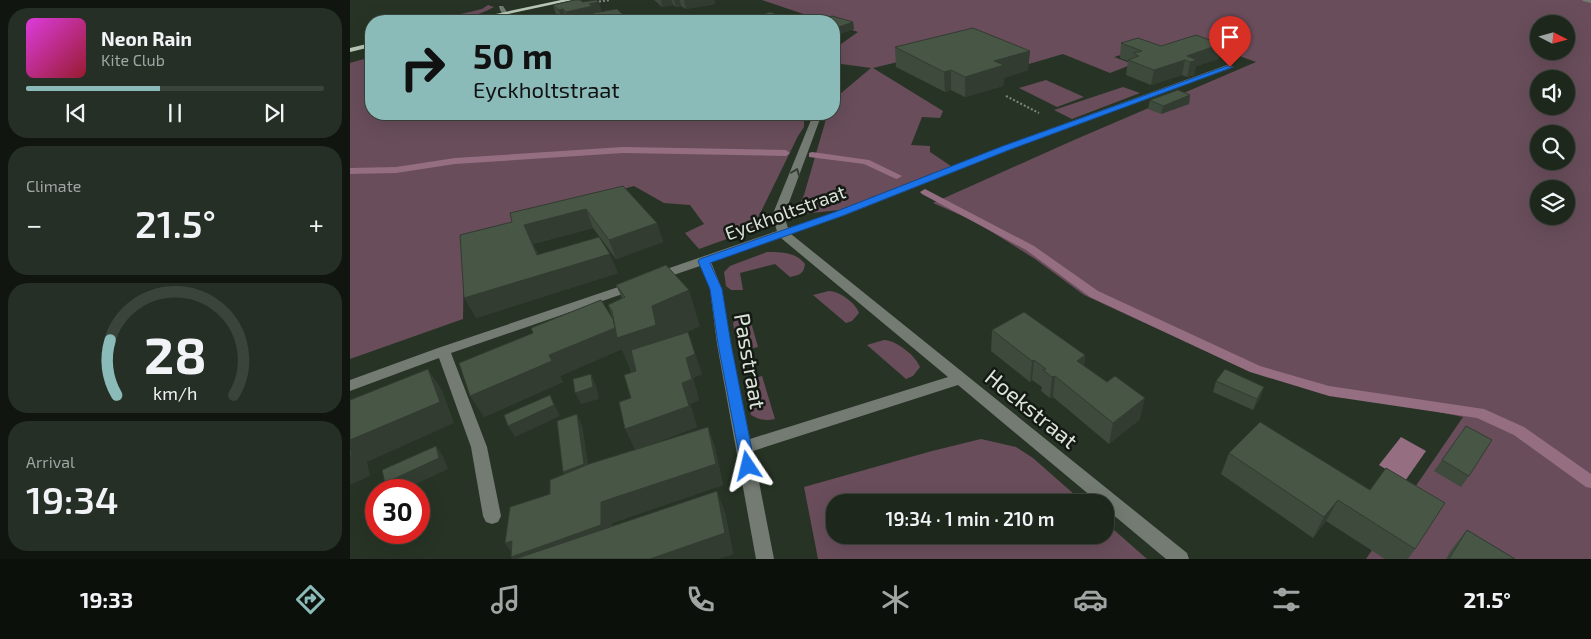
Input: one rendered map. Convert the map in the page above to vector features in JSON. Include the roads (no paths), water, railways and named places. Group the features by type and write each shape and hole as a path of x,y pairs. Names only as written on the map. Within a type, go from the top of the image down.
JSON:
{"main road":[{"path":"486,15 503,10 570,0"},
{"path":"350,50 365,46"}],"street":[{"path":"1585,0 1591,1"},
{"path":"503,10 509,15"},
{"name":"Eyckholtstraat","path":"350,386 443,351 784,234 1006,148 1230,67"},
{"path":"816,120 778,216 784,234 960,379"},
{"name":"Passtraat","path":"704,261 716,289 724,344 765,559"},
{"path":"443,351 479,447 492,516"},
{"name":"Hoekstraat","path":"744,447 960,379 1180,559"}],"waterway":[{"path":"350,171 396,170 455,161 623,150 786,153"},
{"path":"812,155 866,162 897,176"},
{"path":"925,192 1030,248 1094,294 1255,369 1329,391 1479,413 1519,431 1591,482"}]}
